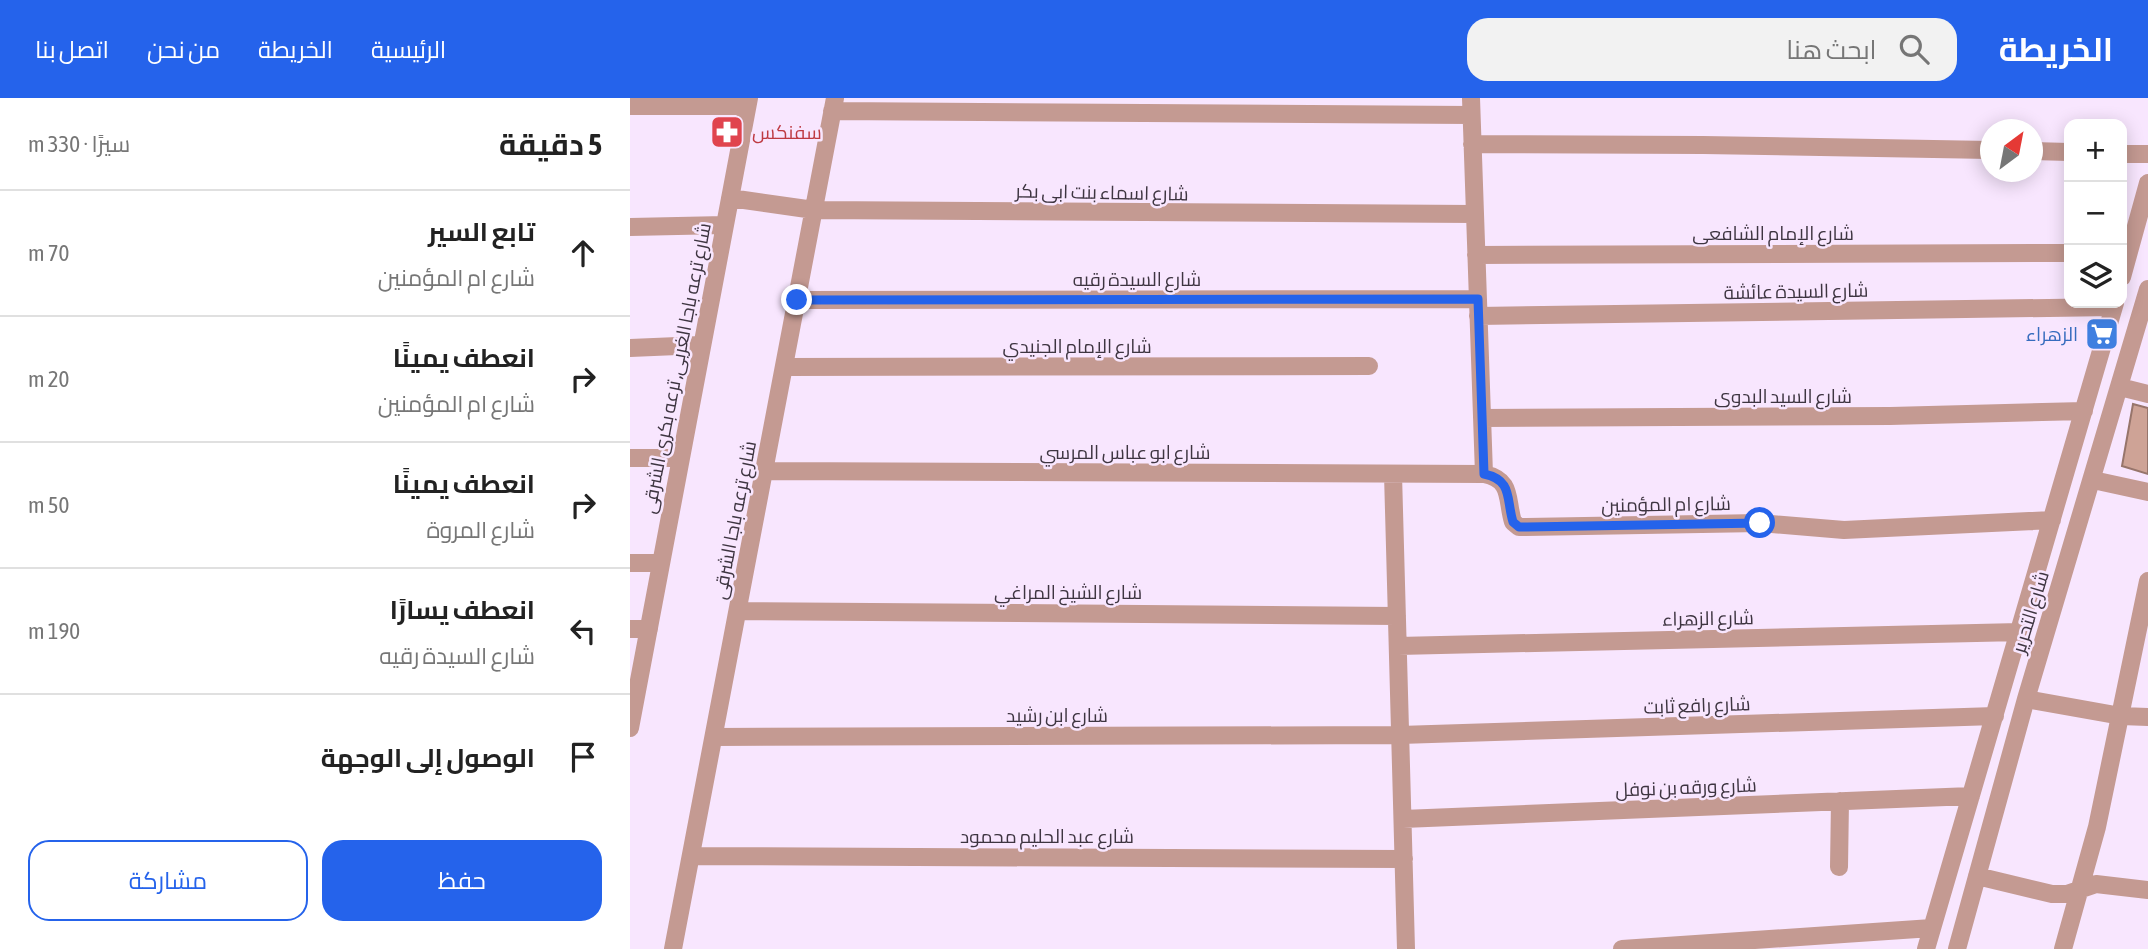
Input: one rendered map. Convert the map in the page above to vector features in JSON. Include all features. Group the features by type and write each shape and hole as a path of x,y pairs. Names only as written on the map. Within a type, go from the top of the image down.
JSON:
{"street":[{"path":"630,106 748,102"},
{"name":"شارع ترعه باجا الغربى, ترعه بكرى الشرقى","path":"630,728 748,102"},
{"path":"834,104 1471,107 1484,474"},
{"name":"شارع ترعه باجا الشرقى","path":"673,949 834,104"},
{"path":"1472,144 1980,150"},
{"path":"2043,151 2064,152"},
{"path":"2127,154 2148,154"},
{"path":"2127,247 2148,183"},
{"name":"شارع اسماء بنت ابى بكر","path":"730,198 814,210 1475,215"},
{"path":"630,226 725,225"},
{"name":"شارع الإمام الشافعى","path":"1476,255 2064,253"},
{"name":"شارع التحرير","path":"1957,949 2026,699 2148,289"},
{"name":"شارع السيدة رقيه","path":"797,300 1478,308"},
{"name":"شارع السيدة عائشة","path":"1478,308 2113,309 2138,324"},
{"name":"شارع التحرير","path":"1926,949 2113,309"},
{"path":"630,348 701,345"},
{"name":"شارع الإمام الجنيدي","path":"785,367 1369,366"},
{"path":"2120,387 2148,394"},
{"name":"شارع السيد البدوى","path":"1482,418 1876,416 2084,411"},
{"path":"630,458 680,458"},
{"name":"شارع ابو عباس المرسي","path":"765,471 1484,474"},
{"path":"1393,474 1406,949"},
{"name":"شارع ام المؤمنين","path":"1484,474 1501,480 1507,488 1513,522 1519,527 1760,523 1844,530 2052,520"},
{"path":"2093,480 2148,492"},
{"path":"630,564 661,564"},
{"path":"2063,949 2097,827 2148,581"},
{"name":"شارع الشيخ المراغي","path":"738,611 1397,615"},
{"path":"630,629 649,629"},
{"name":"شارع الزهراء","path":"1398,646 2020,632"},
{"path":"2026,699 2121,716 2148,717"},
{"name":"شارع رافع ثابت","path":"1400,736 1995,716"},
{"name":"شارع ابن رشيد","path":"714,737 1400,736"},
{"name":"شارع ورقه بن نوفل","path":"1403,819 1971,796"},
{"path":"1839,867 1840,802"},
{"name":"شارع عبد الحليم محمود","path":"691,856 1404,859"},
{"path":"1977,876 2052,894 2067,894 2096,884 2148,890"},
{"path":"1622,949 1932,928"}],"building":[{"path":"2133,404 2148,408 2148,474 2122,466"}],"place":[{"name":"سفنكس","path":"727,132"},
{"name":"الزهراء","path":"2102,334"}],"route":[{"path":"797,300 1478,299 1484,474 1493,475 1507,488 1513,522 1519,527 1760,523"}]}
